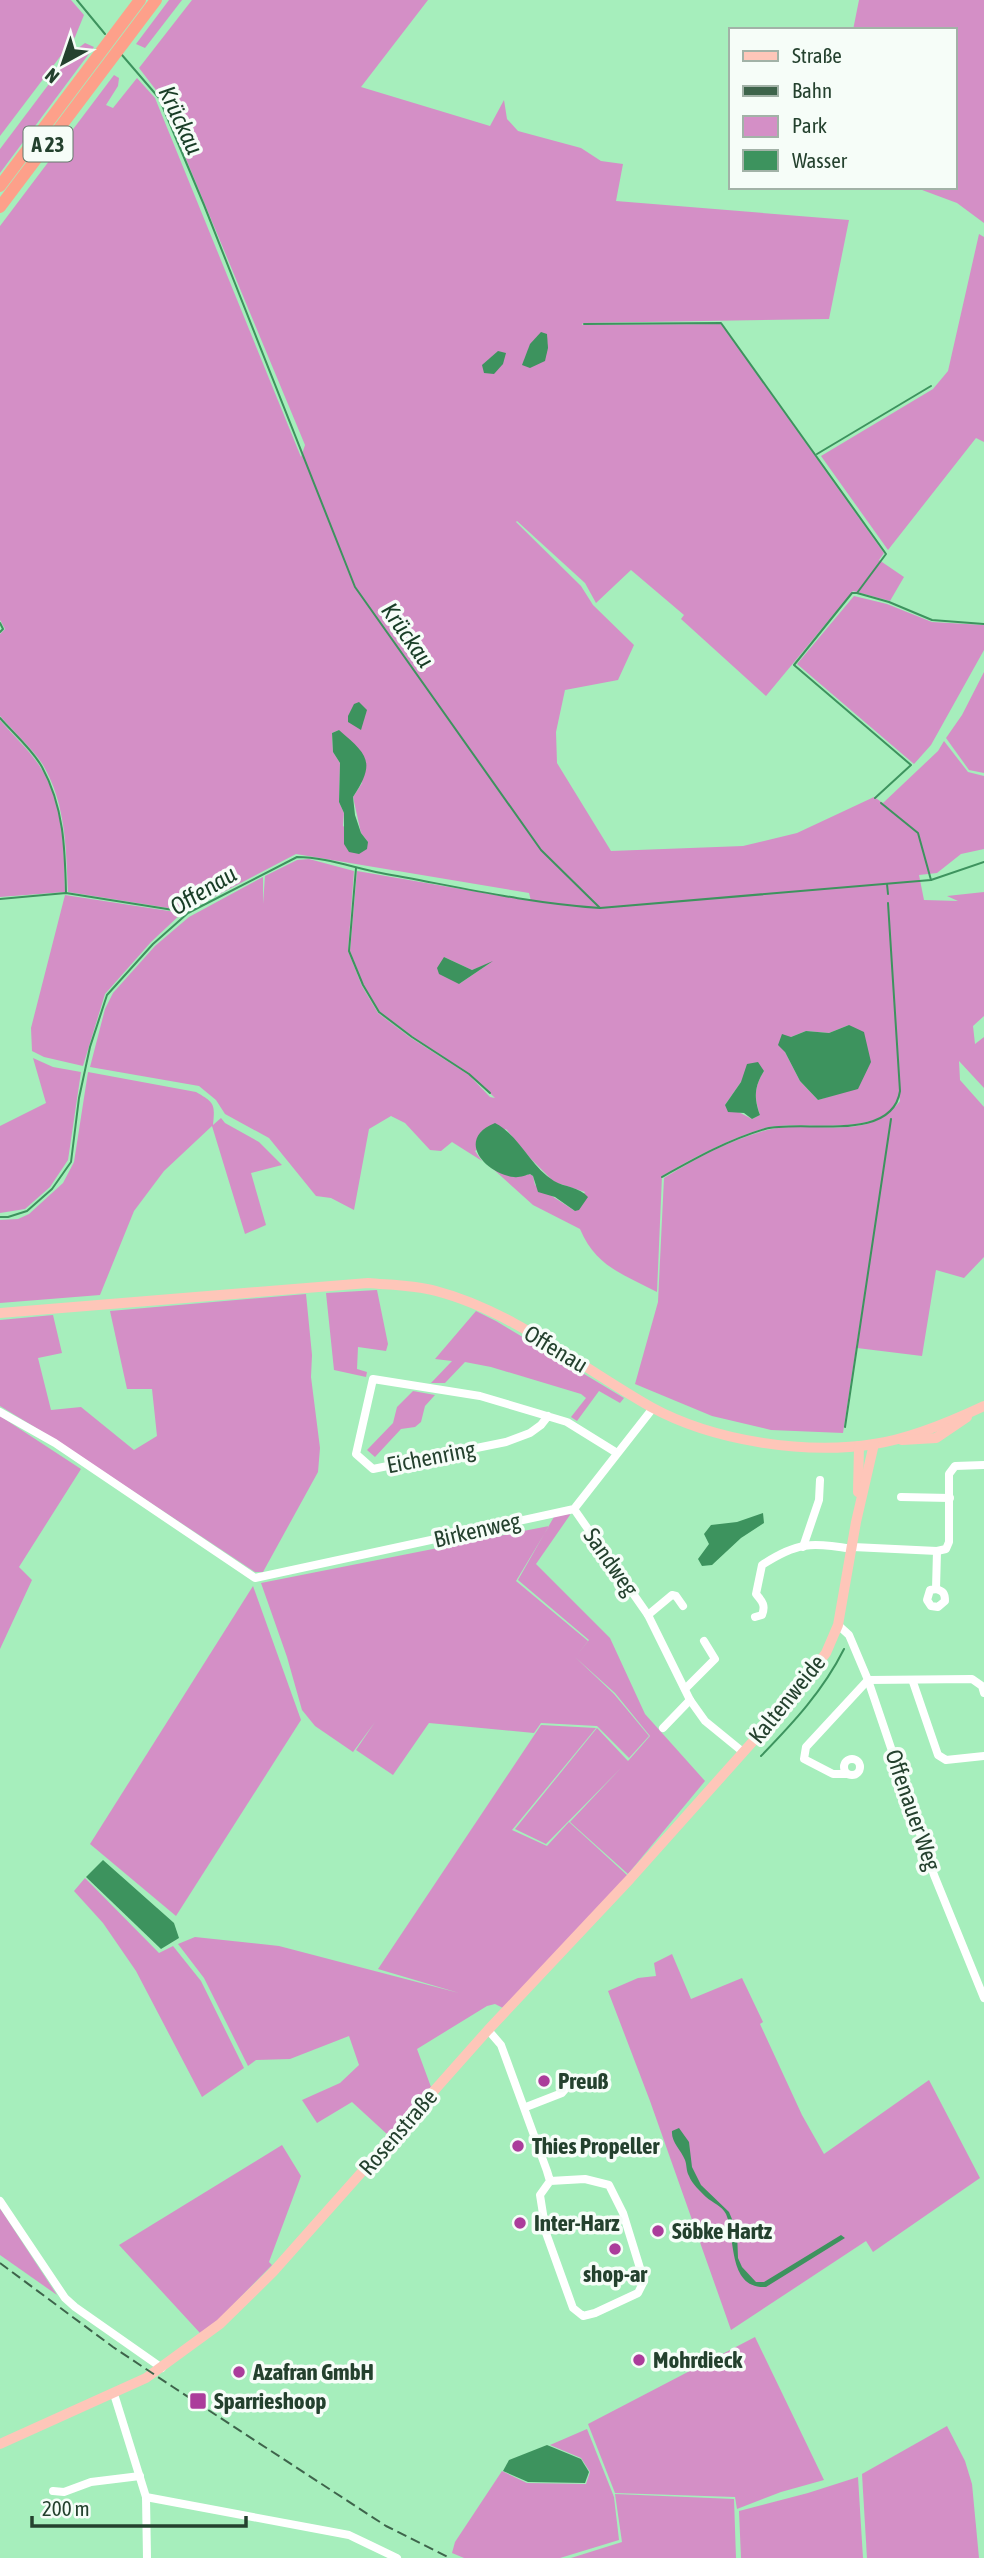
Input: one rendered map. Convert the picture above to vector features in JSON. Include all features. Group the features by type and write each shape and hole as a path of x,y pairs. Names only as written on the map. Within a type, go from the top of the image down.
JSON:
{"highway":[{"name":"A 23","path":"0,207 140,0"},
{"name":"A 23","path":"0,186 156,0"}],"main road":[{"name":"Offenau","path":"0,1313 368,1283 410,1286 452,1296 489,1311 653,1408 687,1423 769,1443 805,1447 859,1446"},
{"path":"859,1446 895,1440 981,1408"},
{"name":"Kaltenweide","path":"743,1752 812,1674 826,1653 838,1625 856,1522 874,1444"},
{"name":"Kaltenweide","path":"856,1522 859,1446"},
{"name":"Rosenstraße","path":"0,2444 114,2394 162,2368 220,2324 273,2272 488,2029 630,1879 743,1752"}],"street":[{"name":"Eichenring","path":"548,1416 530,1433 506,1442 373,1469 356,1454 373,1379 480,1396 548,1416 567,1422 617,1453"},
{"path":"573,1509 653,1408"},
{"name":"Birkenweg","path":"0,1412 55,1443 255,1578 573,1509"},
{"path":"755,1617 762,1615 764,1609 764,1603 756,1594 762,1565 790,1549 820,1543 852,1548 946,1549 949,1542 949,1474 955,1466 984,1465"},
{"path":"803,1547 819,1500 820,1480"},
{"path":"901,1497 950,1497"},
{"name":"Sandweg","path":"573,1509 648,1615 690,1700 705,1721 743,1752"},
{"path":"936,1588 937,1551"},
{"name":"Sandweg","path":"648,1615 672,1595 677,1596 683,1606"},
{"name":"Offenauer Weg","path":"838,1625 849,1635 868,1680 934,1875 984,1998"},
{"path":"685,1689 715,1659 704,1641"},
{"path":"846,1774 832,1774 804,1759 806,1747 868,1680 913,1682 972,1679 982,1686 984,1693"},
{"path":"913,1682 938,1755 946,1760 984,1756"},
{"path":"663,1728 690,1700"},
{"path":"488,2029 501,2045 526,2107 550,2181"},
{"path":"526,2107 562,2093 575,2078"},
{"path":"585,2179 609,2185 623,2213 644,2281 638,2293 583,2316 573,2308 546,2233 540,2194 550,2181 585,2179"},
{"path":"0,2201 65,2298 162,2368"},
{"path":"114,2394 146,2497 147,2558"},
{"path":"53,2491 64,2492 91,2482 140,2476"},
{"path":"146,2497 349,2535 397,2558"}],"green space":[{"path":"0,0 71,0 84,15 75,37 0,136"},
{"path":"169,0 182,0 145,48 136,44"},
{"path":"192,0 428,0 361,87 490,126 504,100 507,119 518,131 581,148 601,161 623,164 616,201 849,220 829,319 582,325 721,324 884,553 879,560 904,577 890,601 853,591 766,696 681,619 684,615 631,570 596,603 585,583 516,522 581,586 593,605 634,645 618,680 565,690 556,732 557,763 611,851 743,846 797,833 874,797 883,803 938,751 944,741 968,772 984,776 984,849 961,854 937,873 919,875 924,900 958,901 947,896 984,892 984,1016 973,1026 975,1044 984,1037 984,1088 959,1061 960,1080 984,1107 984,1257 964,1278 936,1270 922,1356 857,1348 868,1270 843,1433 771,1430 712,1416 635,1384 658,1302 664,1178 714,1150 767,1130 784,1127 838,1128 872,1122 887,1114 900,1101 899,1095 891,1109 878,1118 841,1125 780,1126 765,1128 712,1149 662,1176 657,1292 602,1261 580,1229 533,1205 492,1168 513,1177 530,1174 535,1185 575,1211 585,1192 554,1182 506,1129 475,1151 482,1161 452,1142 441,1151 430,1150 405,1123 391,1116 369,1129 354,1210 331,1198 316,1196 269,1138 225,1114 216,1100 199,1086 90,1067 105,1009 113,993 155,946 189,917 263,877 263,904 265,876 297,860 309,859 354,871 348,951 362,986 378,1013 469,1075 490,1097 495,1098 470,1074 379,1011 363,984 350,951 357,871 531,901 529,893 296,854 187,911 68,892 63,827 51,780 39,759 0,716 0,634 5,629 0,620 0,226 114,75 119,78 118,86 106,105 113,108 137,78 155,98 301,457 305,445 159,94 139,68","holes":["339,730 362,783 353,797 361,833 368,842 343,826 344,813 339,802 340,763 333,752 332,733","444,957 472,970 490,963 459,984","849,1025 837,1094 818,1100 800,1081 785,1052 791,1037 806,1031 829,1033","764,1071 756,1093 760,1115 752,1119 725,1105 741,1082"]},
{"path":"859,0 984,0 984,223 957,203 919,189 956,189 956,28 853,28"},
{"path":"85,43 94,47 0,173 0,149 73,52"},
{"path":"979,234 984,237 984,442 976,438 888,550 821,456 933,389 948,371"},
{"path":"854,596 887,604 932,622 984,625 984,650 931,745 914,764 797,664"},
{"path":"984,672 984,773 969,770 946,738 962,715"},
{"path":"0,720 39,765 53,795 61,827 65,892 0,897"},
{"path":"65,895 182,913 151,942 105,994 83,1066 44,1057 32,1051 31,1028"},
{"path":"33,1058 53,1067 81,1072 68,1160 50,1187 25,1209 0,1213 0,1126 46,1103"},
{"path":"88,1072 196,1092 212,1105 213,1125 221,1118 259,1142 282,1165 251,1173 266,1225 245,1234 212,1126 164,1171 134,1211 100,1295 0,1303 0,1220 18,1219 29,1214 63,1183 74,1162"},
{"path":"377,1290 388,1344 386,1351 358,1347 357,1369 367,1372 366,1377 334,1370 326,1293"},
{"path":"306,1294 312,1355 311,1377 320,1448 318,1472 263,1572 255,1572 0,1406 0,1320 53,1315 62,1353 38,1358 51,1410 81,1407 134,1450 157,1436 152,1389 127,1389 110,1311"},
{"path":"476,1311 624,1398 620,1403 599,1391 577,1421 571,1417 586,1398 581,1394 491,1367 465,1362 445,1383 431,1383 452,1361 435,1359"},
{"path":"413,1391 435,1395 425,1406 421,1422 415,1427 401,1429 375,1457 367,1450 393,1423 397,1407"},
{"path":"0,1416 81,1469 19,1567 32,1580 0,1649"},
{"path":"569,1512 570,1515 536,1564 610,1638 645,1714 705,1781 628,1874 570,1822 621,1768 546,1844 515,1829 597,1728 628,1761 650,1736 615,1693 575,1657 614,1694 649,1736 629,1758 597,1726 541,1723 534,1733 429,1723 393,1775 356,1750 375,1722 353,1752 315,1726 302,1710 261,1583 549,1526 555,1515","holes":["544,1534 518,1580 589,1640 576,1656 588,1641 516,1581"]},
{"path":"253,1586 301,1720 176,1916 90,1844"},
{"path":"541,1725 596,1728 512,1830 547,1846 569,1822 628,1876 503,2008 495,2004 487,2006 417,2049 431,2087 388,2135 352,2102 317,2123 302,2100 340,2083 359,2065 349,2036 290,2059 256,2060 248,2066 204,1978 178,1944 195,1937 279,1946 459,1993 378,1969"},
{"path":"85,1878 159,1953 173,1946 201,1981 244,2068 202,2097 136,1971 103,1923 74,1891"},
{"path":"672,1954 691,1999 742,1978 802,2115 824,2154 929,2080 980,2178 873,2252 866,2241 731,2330 608,1991 638,1978 656,1976 654,1963"},
{"path":"282,2145 301,2176 269,2262 272,2265 218,2320 200,2333 119,2245"},
{"path":"1,2210 57,2295 0,2255"},
{"path":"755,2337 824,2480 781,2492 737,2509 735,2497 615,2493 588,2424"},
{"path":"947,2426 965,2461 972,2484 979,2558 867,2558 862,2474"},
{"path":"587,2429 614,2497 619,2540 560,2558 464,2558 452,2553 455,2542 502,2471 527,2483 586,2484 590,2472 581,2458 550,2445"},
{"path":"858,2477 863,2558 741,2558 739,2511"},
{"path":"615,2494 734,2499 736,2558 571,2558 622,2542"}],"water":[{"path":"541,332 547,334 545,361 530,368 522,365 530,344"},
{"path":"498,351 506,353 503,364 494,374 484,373 482,365"},
{"path":"359,702 367,710 361,730 348,722 354,704"},
{"path":"339,730 357,746 366,760 365,775 353,797 361,833 368,842 367,849 359,854 349,852 344,844 344,813 339,802 340,763 333,752 332,733"},
{"path":"444,957 472,970 493,961 459,984 439,974 437,968"},
{"path":"849,1025 864,1032 871,1062 858,1089 818,1100 800,1081 785,1052 778,1045 782,1034 791,1037 806,1031 829,1033"},
{"path":"758,1062 764,1071 756,1093 760,1115 752,1119 744,1113 728,1112 725,1105 741,1082 747,1064"},
{"path":"495,1123 511,1135 546,1175 588,1197 579,1210 575,1211 555,1197 538,1192 530,1174 516,1177 503,1174 485,1163 476,1146 477,1138 483,1130"},
{"path":"763,1513 764,1523 741,1538 712,1565 702,1566 698,1559 709,1544 704,1534 711,1525 737,1522"},
{"path":"103,1860 174,1923 179,1938 161,1949 86,1877"},
{"path":"679,2128 689,2142 692,2167 701,2185 729,2212 737,2231 738,2258 742,2267 756,2282 764,2282 841,2235 845,2238 766,2287 753,2285 745,2280 735,2260 726,2214 699,2190 688,2174 685,2160 672,2135 672,2131"},
{"path":"547,2445 581,2459 589,2472 585,2483 528,2482 503,2471 509,2460"}],"waterway":[{"name":"Krückau","path":"77,0 105,34"},
{"name":"Krückau","path":"122,55 159,98 355,587 541,850 600,908 931,880 984,862"},
{"path":"584,324 721,323 886,554 857,593 852,593 794,665 911,765 875,798"},
{"path":"817,454 931,386"},
{"path":"857,593 889,602 932,620 984,624"},
{"path":"0,623 3,629 0,632"},
{"path":"0,718 33,754 55,797 62,828 66,893"},
{"path":"881,803 918,833 931,880"},
{"name":"Offenau","path":"0,1217 27,1211 52,1189 71,1162 79,1098 90,1047 107,995 153,944 188,913 297,857 517,898 600,908"},
{"path":"356,868 349,951 363,985 379,1012 469,1074 490,1093"},
{"path":"887,884 888,894"},
{"path":"0,899 66,893 186,912"},
{"path":"662,1177 751,1133 781,1127 863,1124 881,1118 893,1107 900,1091 888,903"},
{"path":"845,1427 891,1119"},
{"path":"761,1756 817,1693 844,1649"}],"railway":[{"path":"0,2263 113,2347 173,2387 386,2526 450,2558"}],"place":[{"name":"Preuß","path":"544,2081"},
{"name":"Thies Propeller","path":"518,2146"},
{"name":"Inter-Harz","path":"520,2223"},
{"name":"Söbke Hartz","path":"658,2231"},
{"name":"shop-ar","path":"615,2249"},
{"name":"Mohrdieck","path":"639,2360"},
{"name":"Azafran GmbH","path":"239,2372"},
{"name":"Sparrieshoop","path":"198,2401"}]}
